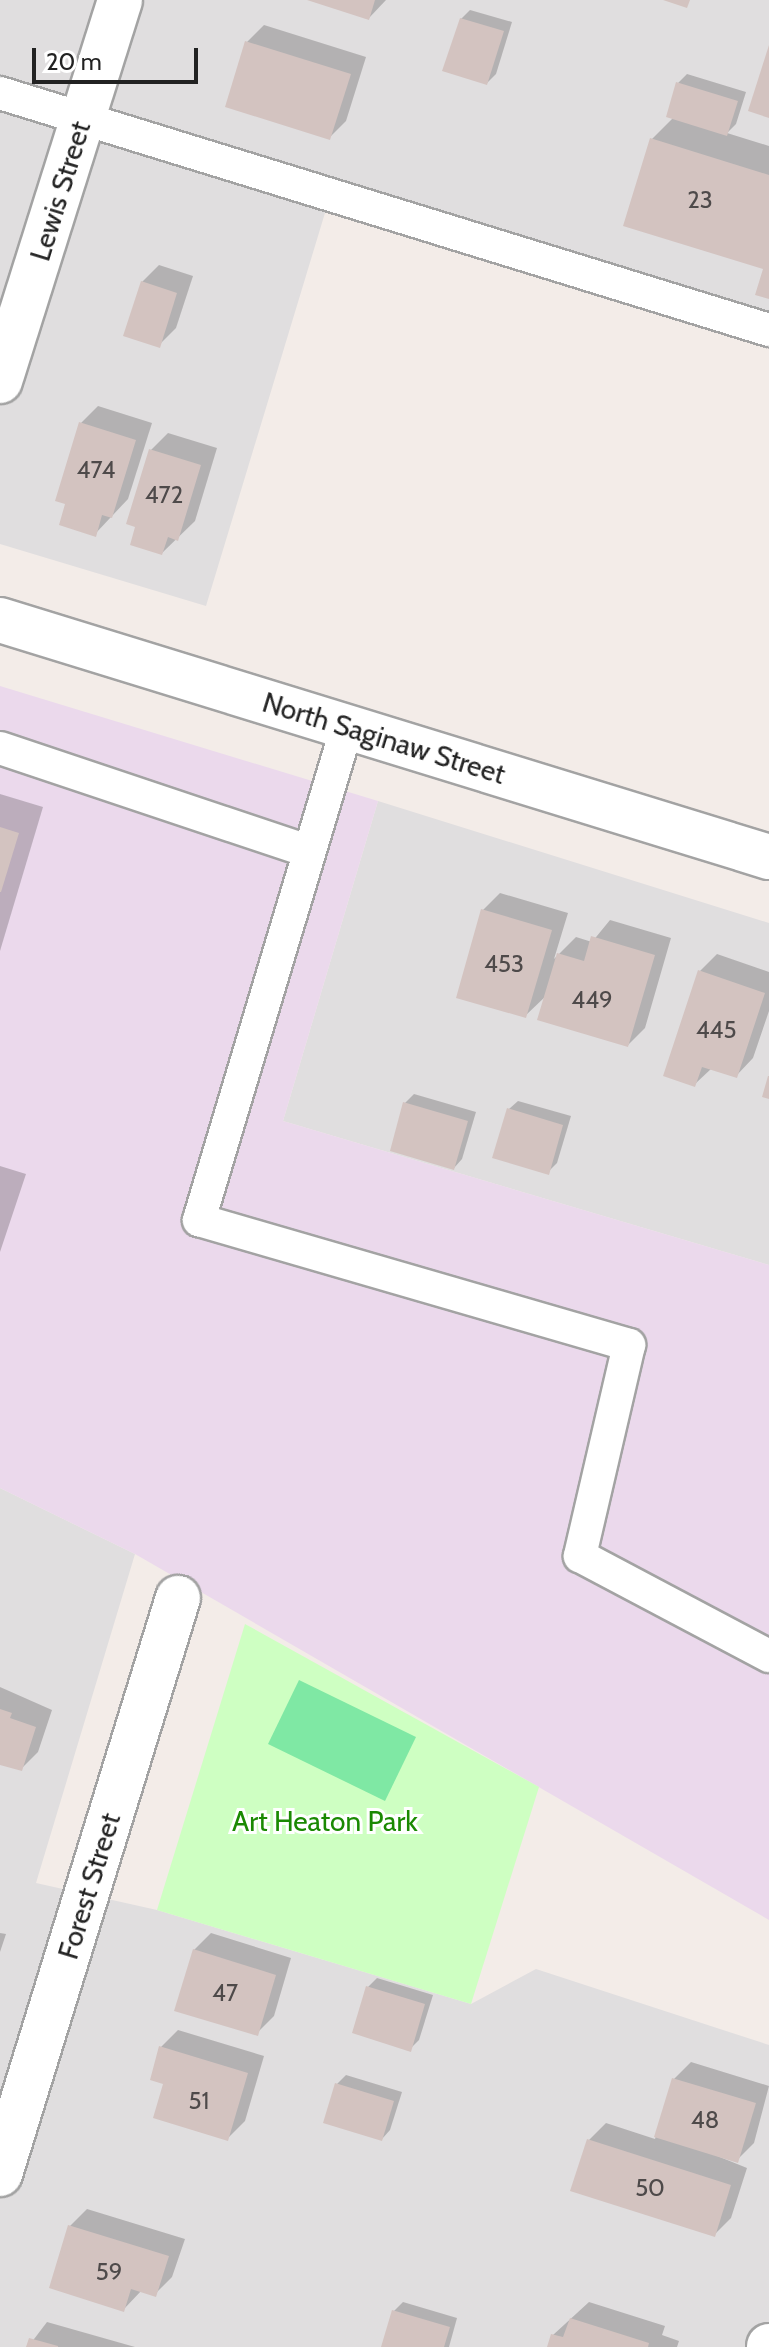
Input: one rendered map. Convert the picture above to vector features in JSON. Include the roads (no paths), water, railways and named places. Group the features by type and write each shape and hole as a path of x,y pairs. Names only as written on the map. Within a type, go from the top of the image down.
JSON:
{"street":[{"name":"Lewis Street","path":"0,381 120,0"},
{"name":"North Saginaw Street","path":"0,620 769,857"},
{"name":"Forest Street","path":"0,2174 178,1598"}],"lane":[{"path":"0,93 769,330"},
{"path":"347,727 199,1220 629,1345 580,1556 769,1656"},
{"path":"0,748 308,851"}],"park label":[{"name":"Art Heaton Park","path":"325,1821"}]}
